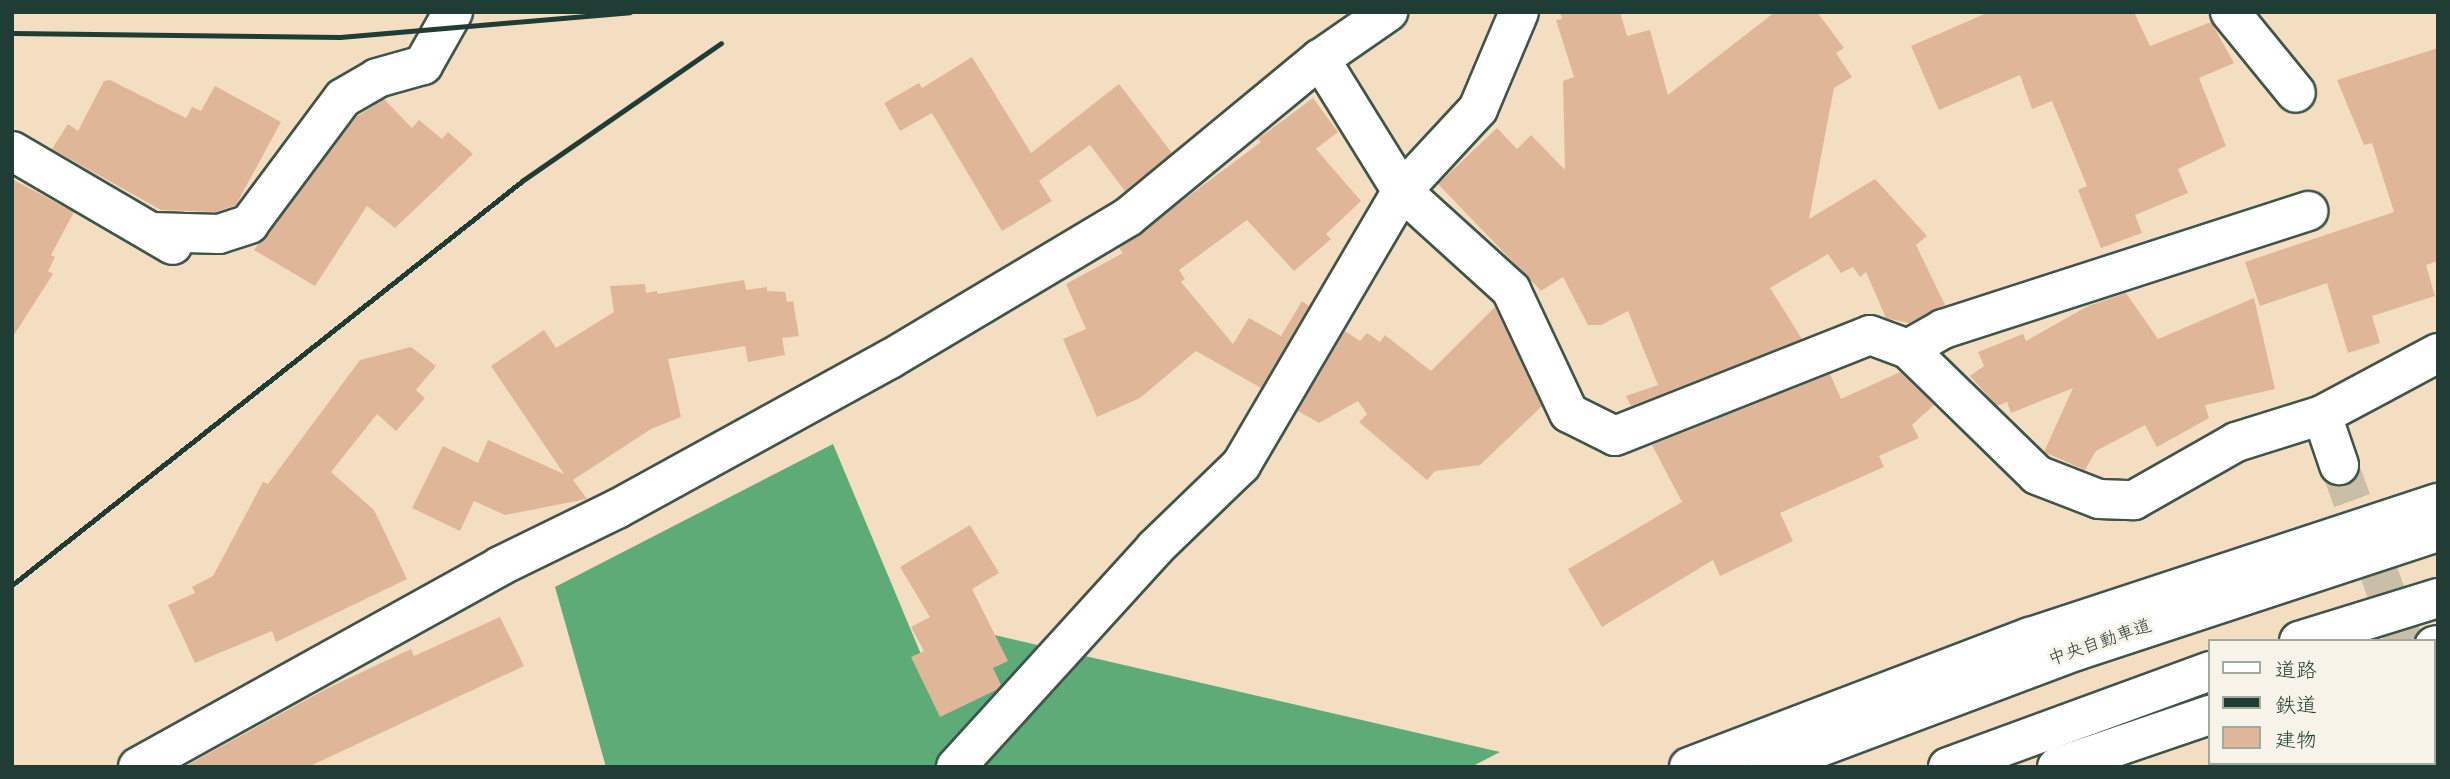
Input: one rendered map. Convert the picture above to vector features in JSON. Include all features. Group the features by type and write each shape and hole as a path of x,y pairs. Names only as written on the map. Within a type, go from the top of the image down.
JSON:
{"main road":[{"path":"12,151 164,239 219,234 249,224 343,98 377,78 423,65 453,12"},
{"path":"138,767 500,566 617,509 890,359 1069,253 1128,217 1320,59 1388,12"},
{"path":"956,767 1155,548 1241,465 1402,191 1478,109 1519,12"},
{"path":"2230,12 2296,93"},
{"path":"1320,59 1402,191 1511,290 1569,413 1615,436 1870,335 1908,349 2037,475 2099,499 2134,500 2236,442 2322,415 2438,353"},
{"path":"1908,349 1943,329 2308,211"},
{"path":"2322,415 2339,465"},
{"path":"1689,767 2029,637 2438,503"},
{"name":"中央自動車道","path":"1767,767 2076,651 2438,532"},
{"path":"2305,639 2438,598"},
{"path":"1948,767 2208,672"},
{"path":"2057,767 2208,716"}],"green space":[{"path":"833,444 928,671 986,633 1500,752 1471,767 606,767 555,587"}],"building":[{"path":"1560,12 1620,12 1627,36 1650,30 1668,95 1775,12 1817,12 1844,48 1836,53 1852,77 1834,88 1809,219 1875,179 1927,236 1916,245 1945,305 1909,323 1886,318 1866,272 1860,277 1853,267 1841,273 1828,254 1770,288 1802,339 1631,406 1626,396 1658,385 1628,311 1601,325 1588,325 1563,277 1541,291 1438,184 1497,128 1517,149 1531,135 1565,170 1563,81 1574,77 1556,20 1562,19"},
{"path":"1989,12 2134,12 2150,46 2211,22 2234,63 2199,78 2226,146 2178,169 2188,193 2135,215 2142,233 2101,248 2078,190 2087,186 2052,101 2032,109 2020,75 1939,110 1911,46"},
{"path":"2438,48 2438,261 2426,265 2435,296 2372,316 2380,343 2348,353 2327,283 2260,306 2245,262 2394,212 2372,143 2364,145 2337,80"},
{"path":"972,57 1031,153 1119,84 1172,153 1125,191 1090,145 1039,181 1052,201 1002,231 932,113 900,131 884,103 919,83 922,88"},
{"path":"110,80 186,118 192,107 201,111 215,86 281,122 236,205 216,212 161,210 52,149 68,124 78,131 104,81"},
{"path":"1313,98 1338,132 1316,149 1361,201 1326,234 1331,239 1294,271 1247,220 1179,270 1185,279 1181,282 1233,344 1249,318 1281,336 1302,301 1309,306 1261,388 1196,351 1140,398 1097,417 1063,339 1086,329 1066,284 1123,253 1119,248 1261,142 1258,139"},
{"path":"384,99 412,128 419,120 442,139 448,132 473,154 395,228 367,206 315,286 254,250 356,117"},
{"path":"12,179 74,212 51,255 55,257 48,271 53,274 12,338"},
{"path":"744,280 746,290 767,287 767,291 785,292 787,302 793,301 799,336 782,338 785,355 748,362 745,346 668,359 681,417 651,429 573,480 587,499 505,515 474,501 460,531 412,508 443,446 478,463 488,440 564,474 491,366 544,330 556,348 614,312 610,286 645,284 646,293 657,291 658,294"},
{"path":"2126,293 2158,339 2254,298 2275,389 2205,405 2209,418 2157,447 2145,425 2096,451 2085,470 2044,452 2073,388 2011,413 2007,402 1997,406 1970,376 1984,366 1978,352 2023,334 2026,341 2088,306"},
{"path":"1495,307 1542,406 1480,465 1435,471 1427,480 1359,422 1367,414 1358,401 1319,423 1298,411 1345,331 1360,341 1367,333 1380,342 1385,335 1431,371"},
{"path":"411,347 436,366 416,390 425,398 396,431 377,414 331,472 374,510 407,579 276,642 272,631 195,663 168,605 195,593 192,587 213,576 263,482 268,484 360,360"},
{"path":"1900,372 1934,405 1912,425 1919,438 1879,456 1884,467 1780,513 1793,541 1720,576 1713,560 1602,627 1568,569 1682,502 1652,445 1830,374 1841,399"},
{"path":"970,525 999,573 972,589 1008,661 993,668 1001,685 996,690 940,717 911,657 924,651 911,627 930,617 900,567"},
{"path":"500,617 524,666 308,767 184,767 328,688 411,649 414,656"}],"tunnel":[{"path":"2339,465 2403,639"}],"railway":[{"path":"12,33 340,37 630,12"},
{"path":"12,585 522,181 721,43"}]}
